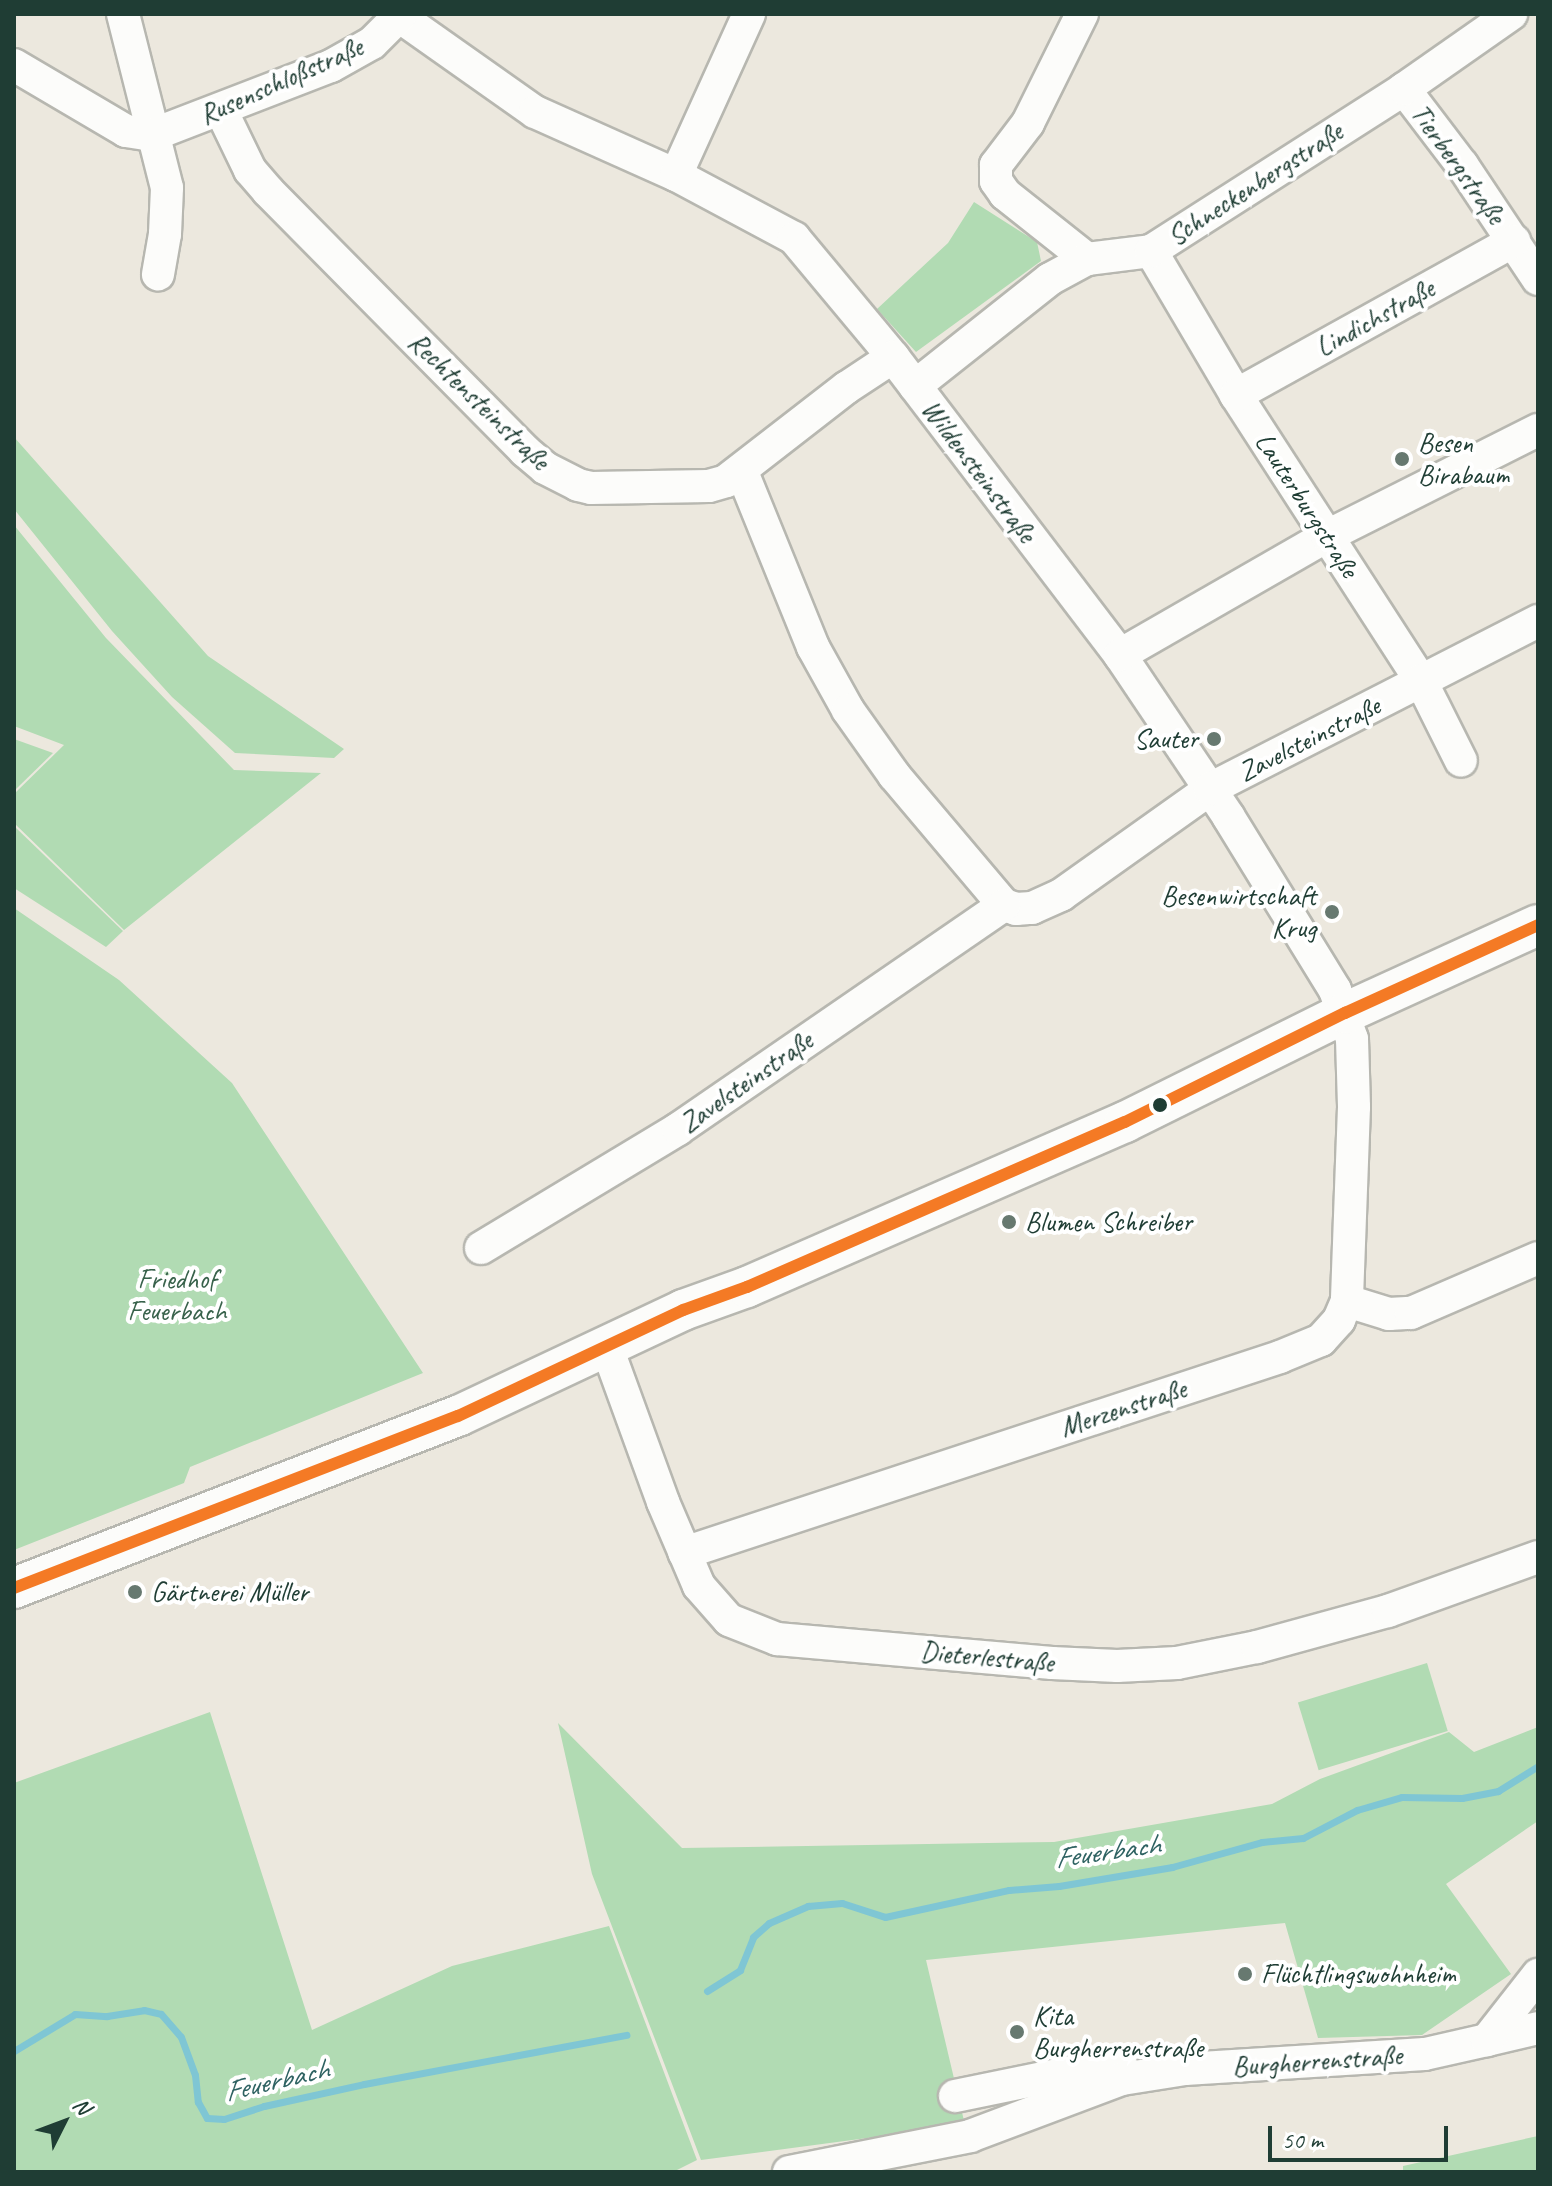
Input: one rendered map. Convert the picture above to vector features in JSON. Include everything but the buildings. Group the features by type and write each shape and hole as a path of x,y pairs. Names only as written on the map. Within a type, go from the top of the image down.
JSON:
{"main road":[{"path":"14,1588 458,1416 606,1345 1125,1122 1345,1013 1538,925"}],"street":[{"path":"123,14 167,188 165,234 158,274"},
{"path":"676,175 749,14"},
{"path":"1082,14 1028,123 996,165 996,181 1005,194 1087,259"},
{"name":"Schneckenbergstraße","path":"915,386 1050,279 1087,259 1151,251 1404,89 1511,14"},
{"name":"Rusenschloßstraße","path":"152,135 331,66 372,43 398,15"},
{"name":"Wildensteinstraße","path":"398,15 535,112 676,175 794,238 893,357 1120,655 1210,789 1335,990 1345,1013 1352,1039 1354,1107 1347,1301"},
{"path":"14,65 126,131 152,135"},
{"name":"Tierbergstraße","path":"1404,89 1538,279"},
{"name":"Rechtensteinstraße","path":"221,110 250,170 268,191 545,468 564,479 591,488 709,486 742,472 846,388 893,357"},
{"name":"Lindichstraße","path":"1236,395 1514,241"},
{"name":"Lauterburgstraße","path":"1151,251 1236,395 1421,681 1461,761"},
{"path":"1120,655 1327,536 1538,430"},
{"path":"742,472 813,647 848,710 894,775 1004,905"},
{"name":"Zavelsteinstraße","path":"481,1248 678,1129 1004,905 1032,908 1061,895 1210,789 1538,621"},
{"path":"1347,1301 1389,1314 1411,1313 1538,1258"},
{"name":"Merzenstraße","path":"684,1553 1309,1347 1330,1332 1347,1301"},
{"name":"Dieterlestraße","path":"606,1345 699,1586 729,1620 777,1639 1117,1666 1177,1663 1257,1647 1388,1611 1538,1557"},
{"path":"1487,2040 1538,1975"},
{"name":"Burgherrenstraße","path":"789,2172 970,2136 1122,2079 1185,2069 1425,2054 1538,2028"},
{"path":"955,2096 1113,2063 1158,2058 1185,2069"}],"green space":[{"path":"974,202 1037,242 1041,261 916,352 877,309 948,243"},
{"path":"14,437 208,656 344,749 334,758 235,753 172,697 112,631 14,509"},
{"path":"14,525 106,638 234,770 321,773 124,930 14,823 14,794 64,745 14,726"},
{"path":"14,739 53,753 14,791"},
{"path":"14,826 123,931 106,947 14,888"},
{"name":"Friedhof Feuerbach","path":"14,908 119,980 232,1083 423,1373 190,1467 184,1483 14,1550"},
{"path":"1427,1663 1448,1731 1319,1770 1298,1702"},
{"path":"210,1712 312,2030 452,1966 609,1926 697,2160 673,2172 14,2172 14,1783"},
{"path":"558,1723 682,1848 1054,1842 1272,1804 1320,1779 1449,1732 1474,1752 1538,1727 1538,1821 1446,1884 1511,1974 1422,2035 1318,2038 1285,1923 926,1960 965,2125 701,2160 592,1874"},
{"path":"1538,2136 1538,2172 1403,2172 1403,2166"}],"waterway":[{"name":"Feuerbach","path":"707,1991 740,1970 753,1937 769,1923 808,1906 842,1903 885,1917 1009,1890 1059,1886 1172,1867 1262,1842 1303,1838 1357,1810 1402,1797 1462,1798 1498,1791 1538,1766"},
{"name":"Feuerbach","path":"14,2051 75,2014 107,2016 144,2010 161,2014 181,2037 195,2075 198,2102 207,2118 224,2119 264,2106 364,2084 626,2035"}],"transit line":[{"path":"14,1588 458,1416 683,1310 747,1287 1125,1122 1345,1013 1538,925"}],"place":[{"name":"Besen Birabaum","path":"1402,459"},
{"name":"Sauter","path":"1214,739"},
{"name":"Besenwirtschaft Krug","path":"1332,912"},
{"name":"Blumen Schreiber","path":"1009,1222"},
{"name":"Gärtnerei Müller","path":"135,1592"},
{"name":"Flüchtlingswohnheim","path":"1245,1974"},
{"name":"Kita Burgherrenstraße","path":"1017,2032"}]}
